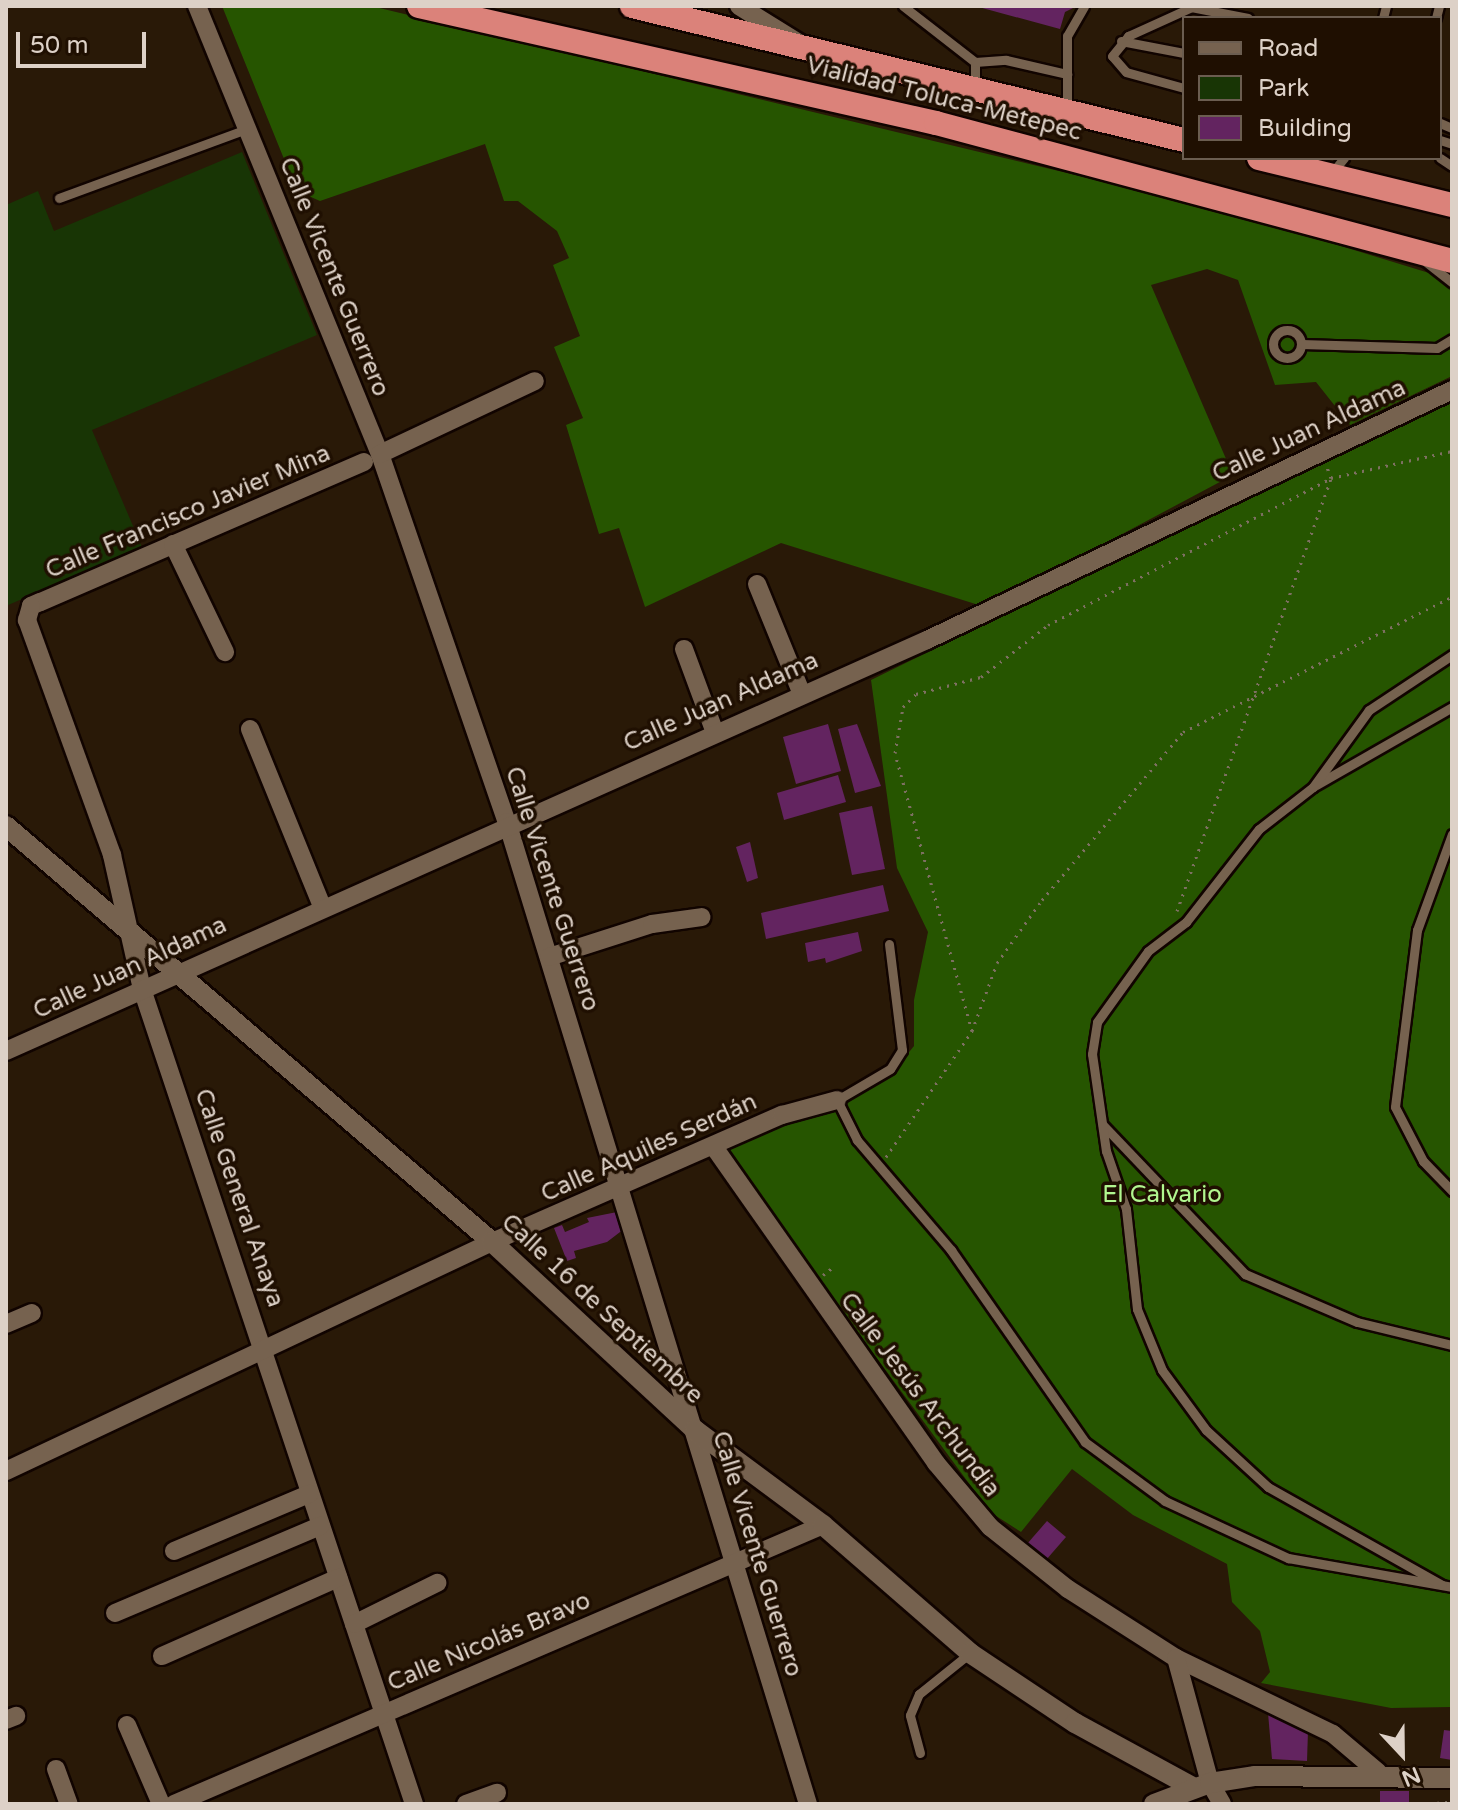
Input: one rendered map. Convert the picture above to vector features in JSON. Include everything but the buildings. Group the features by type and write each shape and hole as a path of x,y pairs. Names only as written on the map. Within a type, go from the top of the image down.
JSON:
{"highway":[{"name":"Vialidad Toluca-Metepec","path":"419,6 936,123 1452,261"},
{"name":"Vialidad Toluca-Metepec","path":"632,6 1182,140"},
{"path":"1278,160 1337,166 1452,205"}],"street":[{"name":"Calle Vicente Guerrero","path":"197,6 372,458 507,822 808,1804"},
{"path":"739,6 808,49"},
{"name":"Calle Francisco Javier Mina","path":"31,606 372,458 535,381"},
{"name":"Calle Juan Aldama","path":"6,1051 507,822 966,621 1452,390"},
{"path":"173,544 225,652"},
{"path":"757,584 801,692"},
{"name":"Calle General Anaya","path":"31,606 34,646 112,855 142,989 266,1351 309,1494 386,1712 414,1804"},
{"path":"684,649 714,730"},
{"path":"250,729 322,906"},
{"name":"Calle 16 de Septiembre","path":"6,826 492,1242 695,1430 823,1525 970,1653 1075,1723 1202,1785"},
{"path":"549,957 652,924 702,917"},
{"name":"Calle Aquiles Serdán","path":"6,1471 492,1242 621,1189 803,1107 837,1100"},
{"name":"Calle Jesús Archundia","path":"714,1147 958,1492 990,1527 1068,1589 1176,1658 1333,1734 1378,1772"},
{"path":"6,1324 32,1313"},
{"path":"174,1551 309,1494"},
{"name":"Calle Nicolás Bravo","path":"174,1804 823,1525"},
{"path":"115,1613 320,1526"},
{"path":"162,1656 338,1578"},
{"path":"354,1624 437,1583"},
{"path":"1176,1658 1202,1785 1222,1804"},
{"path":"127,1725 161,1804"},
{"path":"56,1769 69,1804"},
{"path":"1154,1804 1202,1785 1378,1772 1452,1778"},
{"path":"466,1804 497,1793"}],"lane":[{"path":"903,6 975,62 1006,60 1067,74"},
{"path":"1067,112 1067,36 1084,6"},
{"path":"1182,87 1126,72 1112,62 1121,41 1192,6 1239,16"},
{"path":"1121,41 1182,53"},
{"path":"975,62 975,90"},
{"path":"59,198 247,129"},
{"path":"1421,252 1452,282"},
{"path":"1301,344 1437,348 1452,339"},
{"path":"1313,787 1369,710 1452,655"},
{"path":"1447,1586 1268,1487 1206,1430 1147,1342 1132,1279 1126,1209 1101,1122 1092,1054 1097,1022 1139,961 1186,922 1259,829 1313,787 1452,707"},
{"path":"1452,834 1417,930 1395,1107 1423,1161 1452,1191"},
{"path":"889,944 902,1050 890,1069 837,1100 880,1166 951,1250 1085,1442 1132,1480 1288,1558 1447,1586"},
{"path":"1101,1122 1245,1274 1344,1318 1452,1345"},
{"path":"920,1753 910,1715 919,1694 970,1653"}],"path":[{"path":"972,1031 895,753 903,707 916,694 981,677 1048,625 1331,478 1452,451"},
{"path":"1167,938 1257,698 1331,478 1322,452"},
{"path":"880,1166 972,1031 997,963 1161,753 1183,732 1257,698 1452,597"},
{"path":"1421,1804 1452,1802"}],"green space":[{"path":"222,6 371,6 1230,212 1452,280 1452,376 1350,425 1316,382 1275,385 1238,280 1207,269 1151,285 1233,475 985,607 781,543 645,607 619,528 599,534 566,425 583,418 554,347 580,336 553,265 569,258 557,231 518,201 504,201 485,144 320,201 297,191"},
{"path":"242,152 317,335 92,430 142,547 6,606 6,205 38,191 54,231"},
{"name":"El Calvario","path":"1452,394 1452,1707 1391,1708 1261,1683 1270,1672 1260,1631 1232,1602 1227,1564 1133,1515 1072,1469 1021,1532 990,1512 723,1149 888,1078 914,1046 914,1000 928,932 897,868 871,680"}]}
